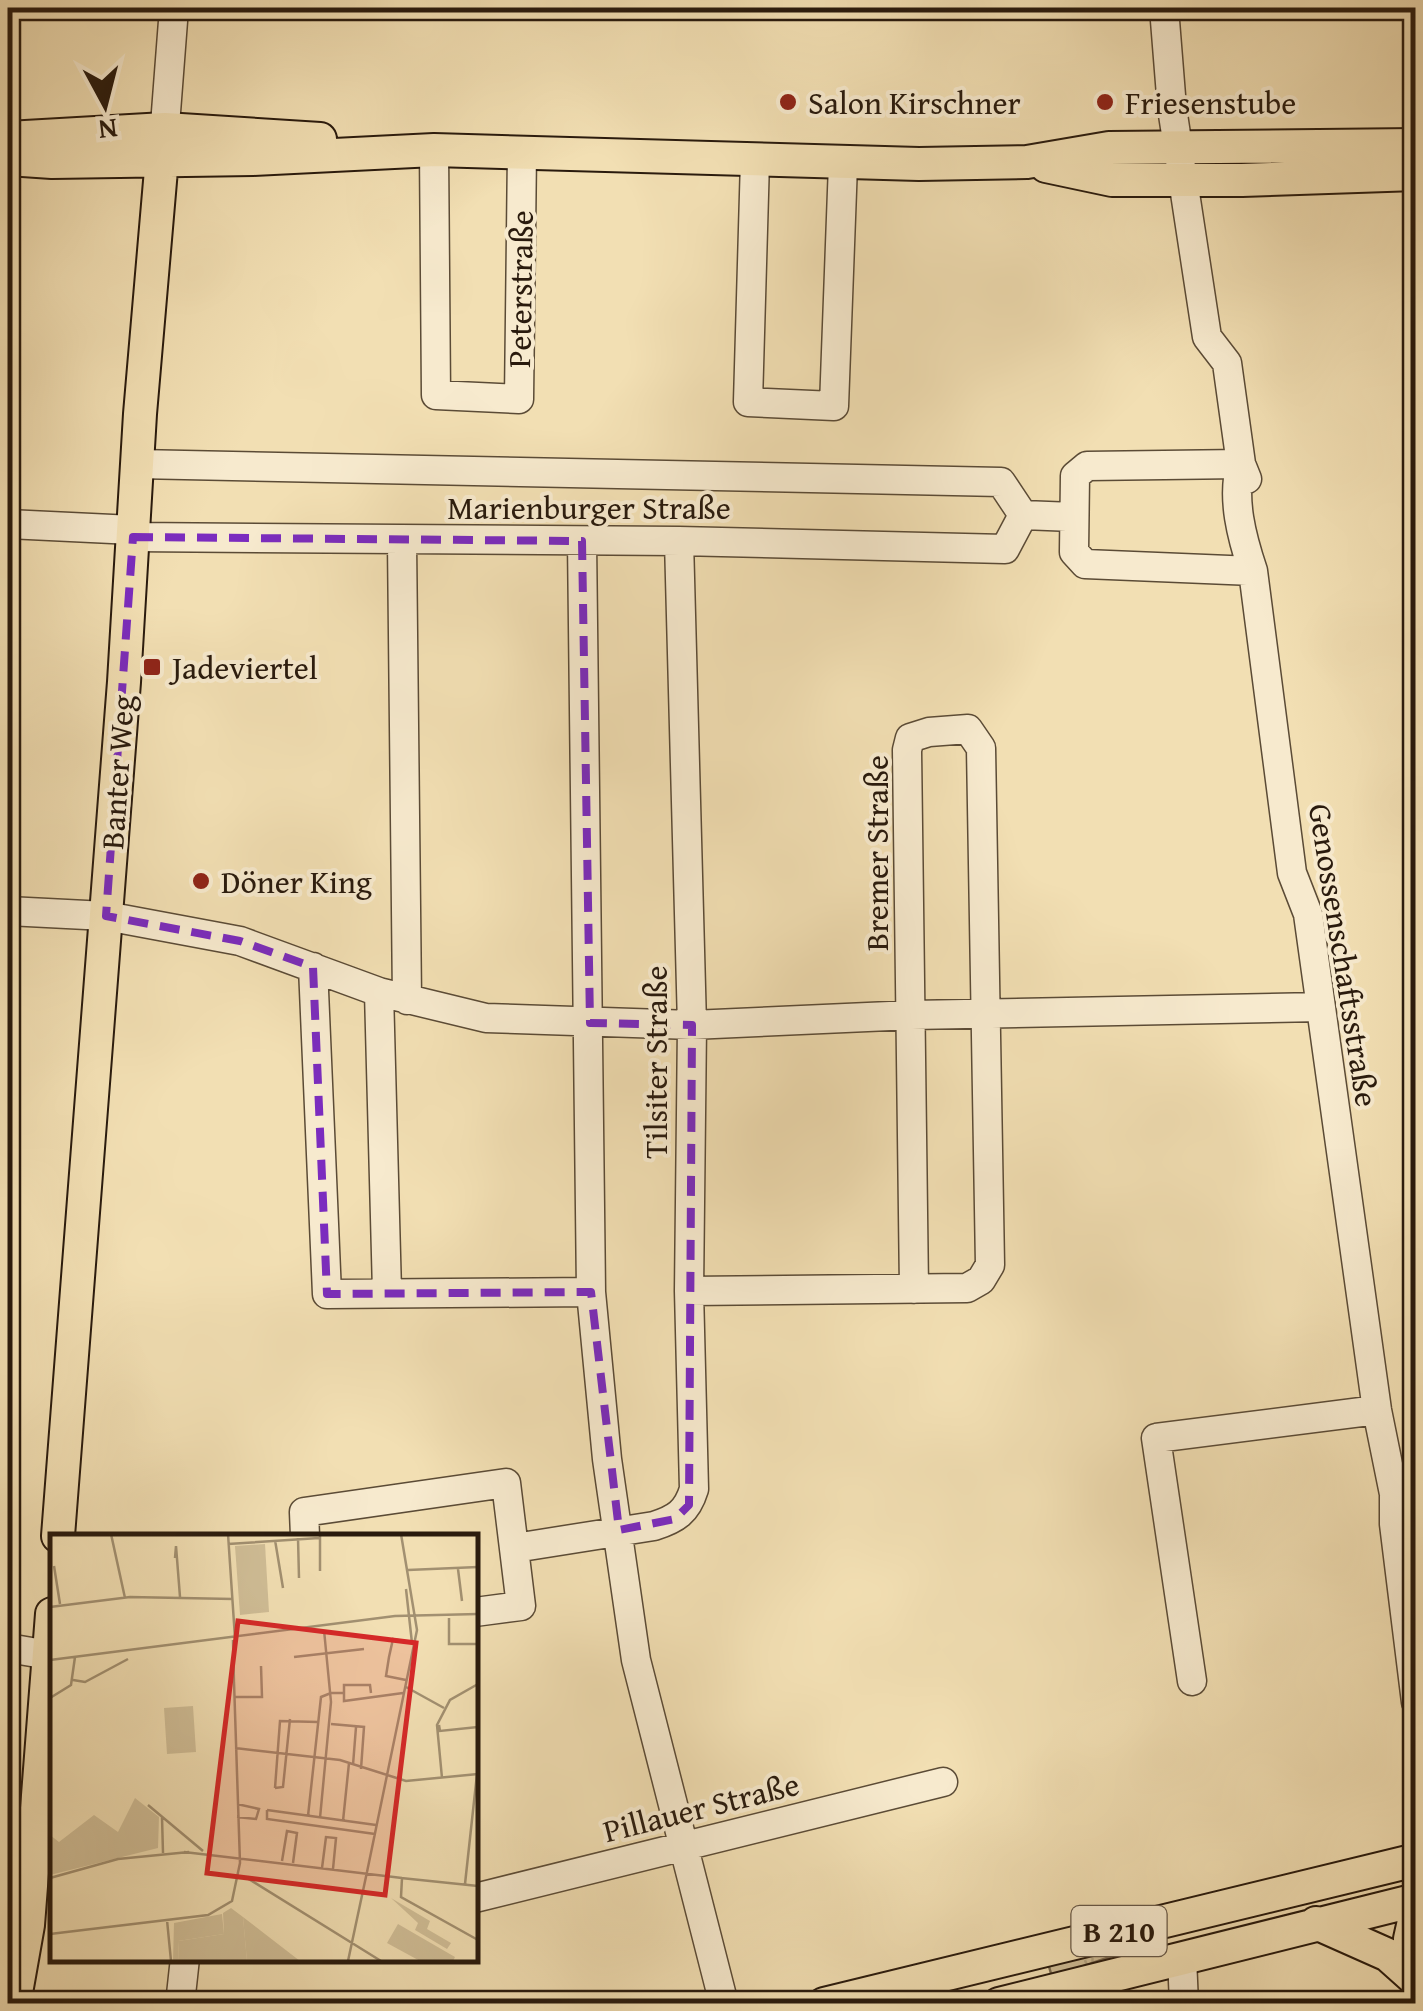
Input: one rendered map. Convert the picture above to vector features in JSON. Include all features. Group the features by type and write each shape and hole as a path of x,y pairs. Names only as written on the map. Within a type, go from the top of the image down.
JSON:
{"main road":[{"path":"8,138 164,144 253,158 434,150 843,164 1026,162 1110,148 1182,164 1416,174"},
{"path":"8,159 52,162 164,144"},
{"name":"Banter Weg","path":"58,1534 164,144"},
{"path":"1182,164 1416,145"},
{"path":"14,2004 43,1861 50,1641"},
{"name":"B 210","path":"824,2004 1416,1860"},
{"name":"B 210","path":"999,2004 1047,1998 1182,1958 1416,1900"},
{"path":"1416,1912 1410,1939 1416,1978"},
{"path":"1316,1924 1388,1955 1416,1978"},
{"path":"25,1954 32,2004"}],"street":[{"name":"Banter Weg","path":"164,144 174,8"},
{"name":"Genossenschaftsstraße","path":"1164,8 1172,108 1207,337 1227,363 1241,464 1253,491 1260,544 1252,570 1292,873 1308,914 1376,1410 1370,1443 1378,1500 1394,1524 1416,1702"},
{"name":"Peterstraße","path":"434,150 436,395 519,398 522,151"},
{"path":"755,160 748,402 834,406 843,164"},
{"name":"Marienburger Straße","path":"8,524 133,533 402,542 582,540 1005,549 1023,515 1001,482 137,464"},
{"path":"1241,464 1087,466 1075,476 1074,552 1086,564 1252,570"},
{"path":"1023,515 1073,518"},
{"name":"Tilsiter Straße","path":"582,540 591,1292 607,1459 636,1660 724,2004"},
{"path":"402,542 407,1000"},
{"name":"Tilsiter Straße","path":"618,1530 675,1519 689,1505 694,1488 689,1290 692,1025 679,542"},
{"name":"Bremer Straße","path":"689,1290 967,1288 982,1280 990,1265 981,748 968,729 929,732 910,738 907,750 914,1288"},
{"path":"8,911 106,916 240,941 378,992 486,1018 692,1025 912,1015 1320,1007"},
{"path":"313,968 327,1294 591,1292"},
{"path":"378,992 388,1292"},
{"path":"1192,1681 1156,1438 1376,1410"},
{"path":"305,1534 304,1512 506,1483 521,1606 478,1612"},
{"path":"515,1548 618,1530"},
{"path":"8,1648 49,1655"},
{"name":"Pillauer Straße","path":"478,1897 944,1782"},
{"path":"1182,1958 1184,2004"},
{"path":"180,2004 185,1961"}],"highlighted area":[{"path":"133,537 582,541 590,1023 692,1025 689,1505 675,1519 619,1530 591,1292 327,1294 313,967 240,941 106,916"}],"green space":[{"path":"1128,1944 1130,1950 1052,1977 1048,1963"}],"place":[{"name":"Salon Kirschner","path":"788,102"},
{"name":"Friesenstube","path":"1105,102"},
{"name":"Jadeviertel","path":"152,667"},
{"name":"Döner King","path":"201,881"}]}
